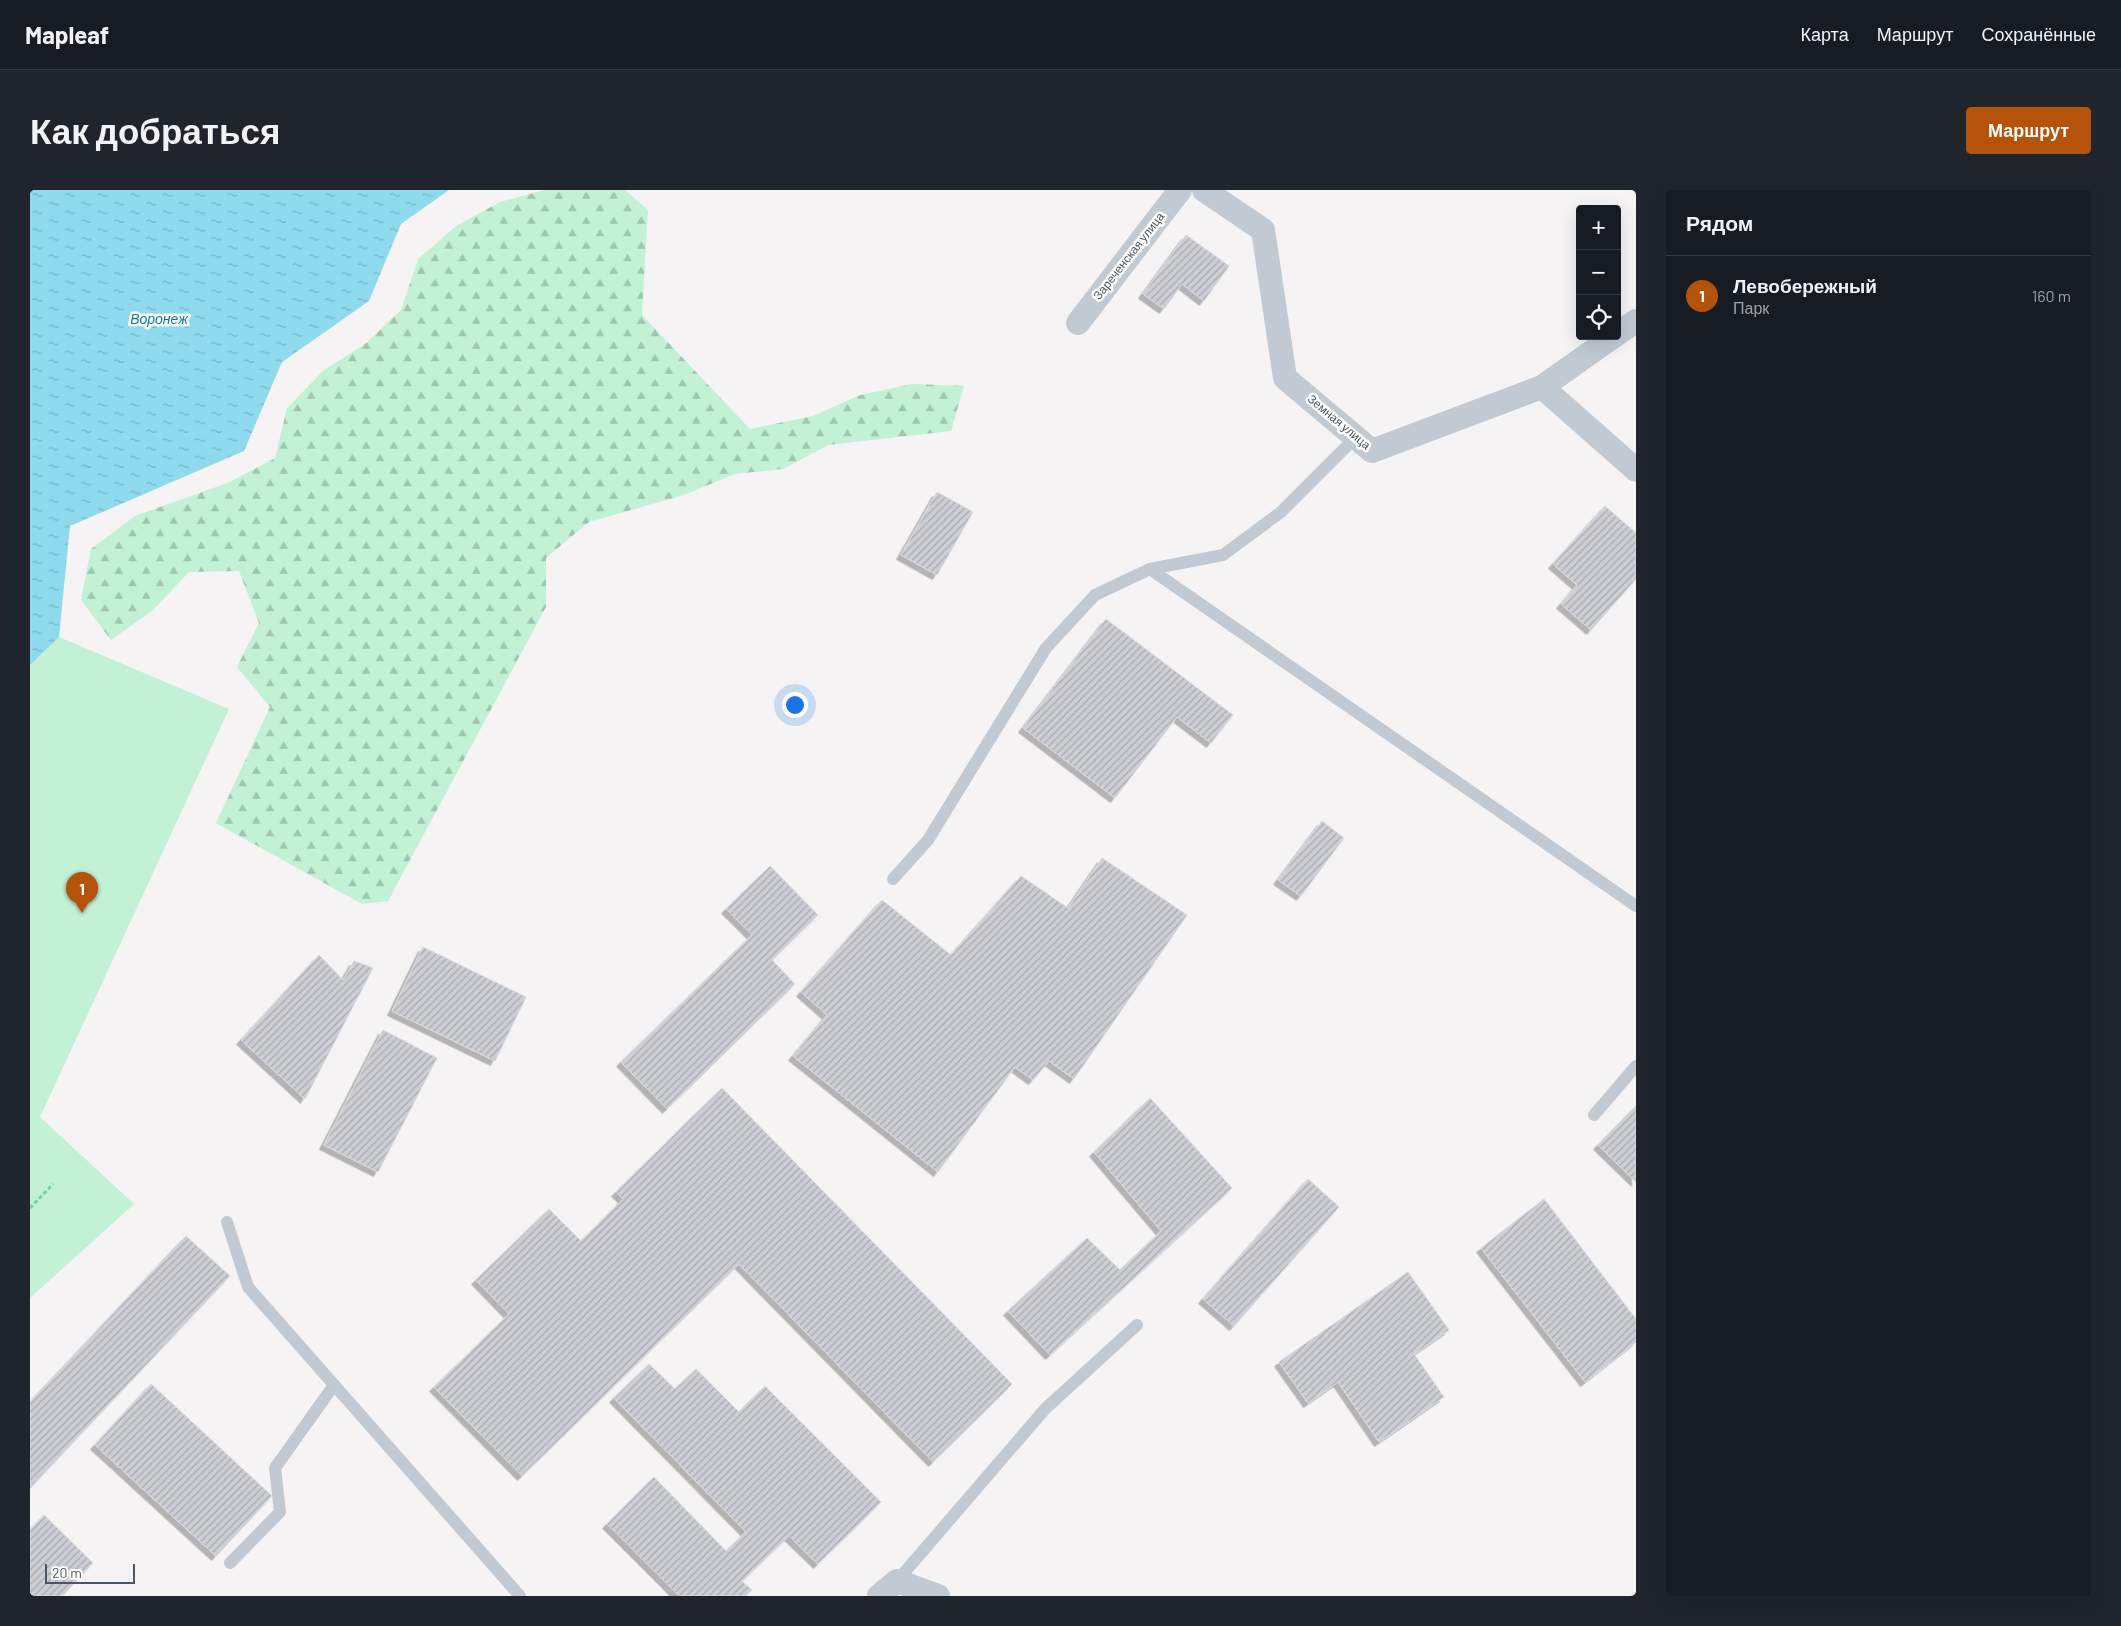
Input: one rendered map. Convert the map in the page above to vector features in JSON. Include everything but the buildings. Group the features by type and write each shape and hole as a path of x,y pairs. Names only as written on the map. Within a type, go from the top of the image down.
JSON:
{"street":[{"name":"Зареченская улица","path":"1078,323 1180,190"},
{"name":"Земная улица","path":"1204,190 1263,230 1285,378 1372,450 1542,387"},
{"path":"1621,332 1636,321"},
{"path":"1609,340 1542,387 1636,470"},
{"path":"888,1589 938,1596"}],"lane":[{"path":"893,879 928,840 1046,648 1095,596 1150,569 1223,555 1281,512 1356,437"},
{"path":"1150,569 1636,906"},
{"path":"1594,1115 1636,1066"},
{"path":"227,1222 248,1287 520,1596"},
{"path":"888,1589 1044,1409 1136,1325"},
{"path":"230,1563 280,1512 275,1468 334,1385"}],"path":[{"path":"30,1208 53,1184"}],"green space":[{"path":"545,190 625,190 648,210 642,315 750,429 813,416 860,395 913,384 964,386 951,431 828,445 783,469 735,474 684,495 589,522 546,558 546,607 388,901 362,904 216,823 270,707 237,667 259,623 239,571 189,572 153,610 111,640 81,600 91,549 135,516 230,482 275,458 287,408 323,371 365,344 401,310 418,259 456,226 500,202"},
{"path":"59,637 229,709 40,1117 134,1204 30,1298 30,665"}],"water":[{"name":"Воронеж","path":"30,190 449,190 401,224 369,301 282,362 244,451 70,526 59,637 30,665"}],"place":[{"name":"Левобережный","path":"82,913"}]}
